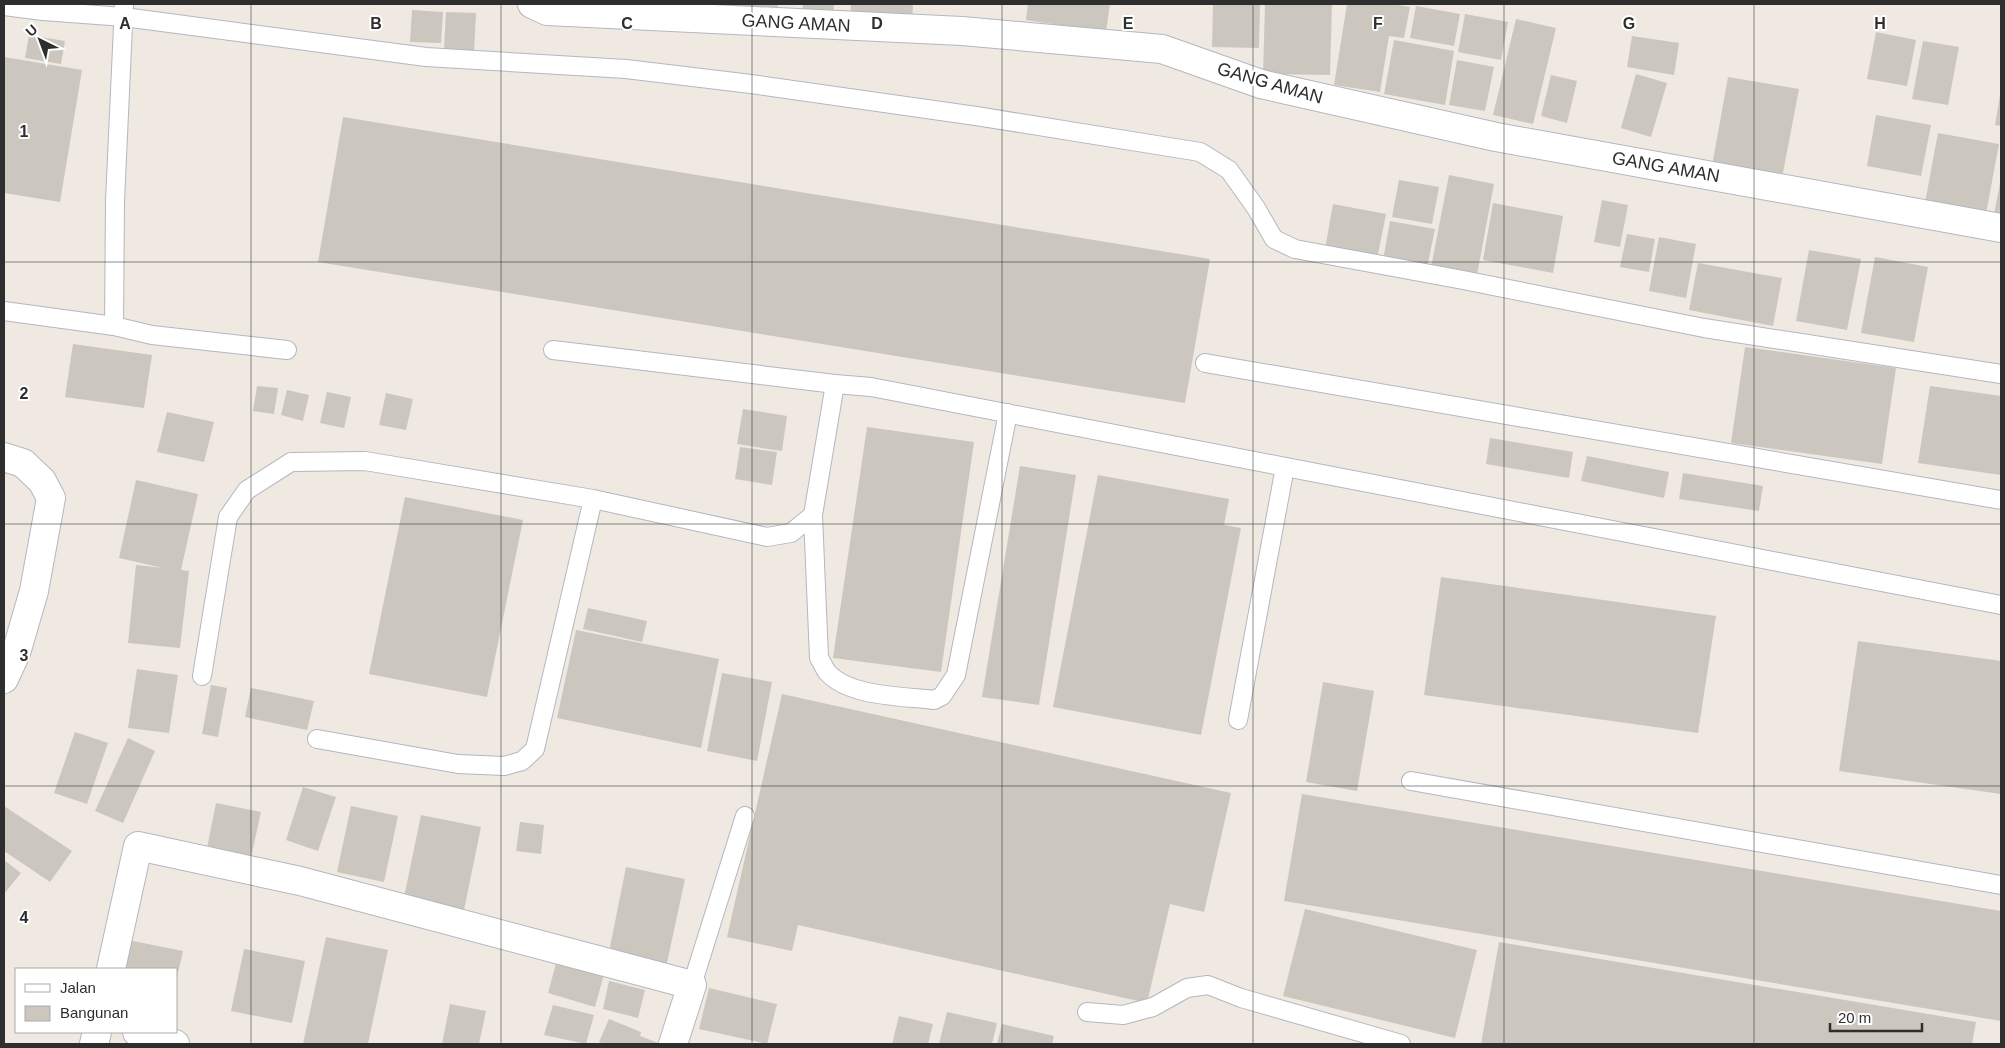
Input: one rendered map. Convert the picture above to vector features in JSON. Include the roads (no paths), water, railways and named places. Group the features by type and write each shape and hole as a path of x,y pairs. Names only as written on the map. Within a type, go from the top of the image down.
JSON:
{"street":[{"name":"GANG AMAN","path":"532,4 547,12 707,11 1162,49 1261,84 1496,137 2001,228"},
{"path":"4,458 23,463 42,481 51,498 34,591 10,651 4,680"},
{"path":"111,968 138,846 300,881 692,985 673,1044"},
{"path":"140,1033 175,1044"}],"lane":[{"path":"4,6 43,11 124,10 426,57 626,69 751,84 976,116 1200,152 1229,170 1256,208 1274,239 1295,249 1704,328 2001,374"},
{"path":"114,326 115,200 124,10"},
{"path":"4,311 114,326 152,335 287,350"},
{"path":"553,350 871,387 2001,605"},
{"path":"1205,364 2001,500"},
{"path":"834,384 813,514 819,658 826,671 838,681 866,692 934,700 942,696 956,674 1008,413"},
{"path":"202,676 228,517 247,490 291,462 366,461 593,499 768,537 791,534 813,514"},
{"path":"1238,720 1285,467"},
{"path":"317,739 458,764 504,766 522,761 535,749 593,499"},
{"path":"1411,781 2001,885"},
{"path":"692,985 745,816"},
{"path":"1087,1012 1123,1015 1153,1007 1187,988 1208,985 1242,998 1401,1044"}]}
